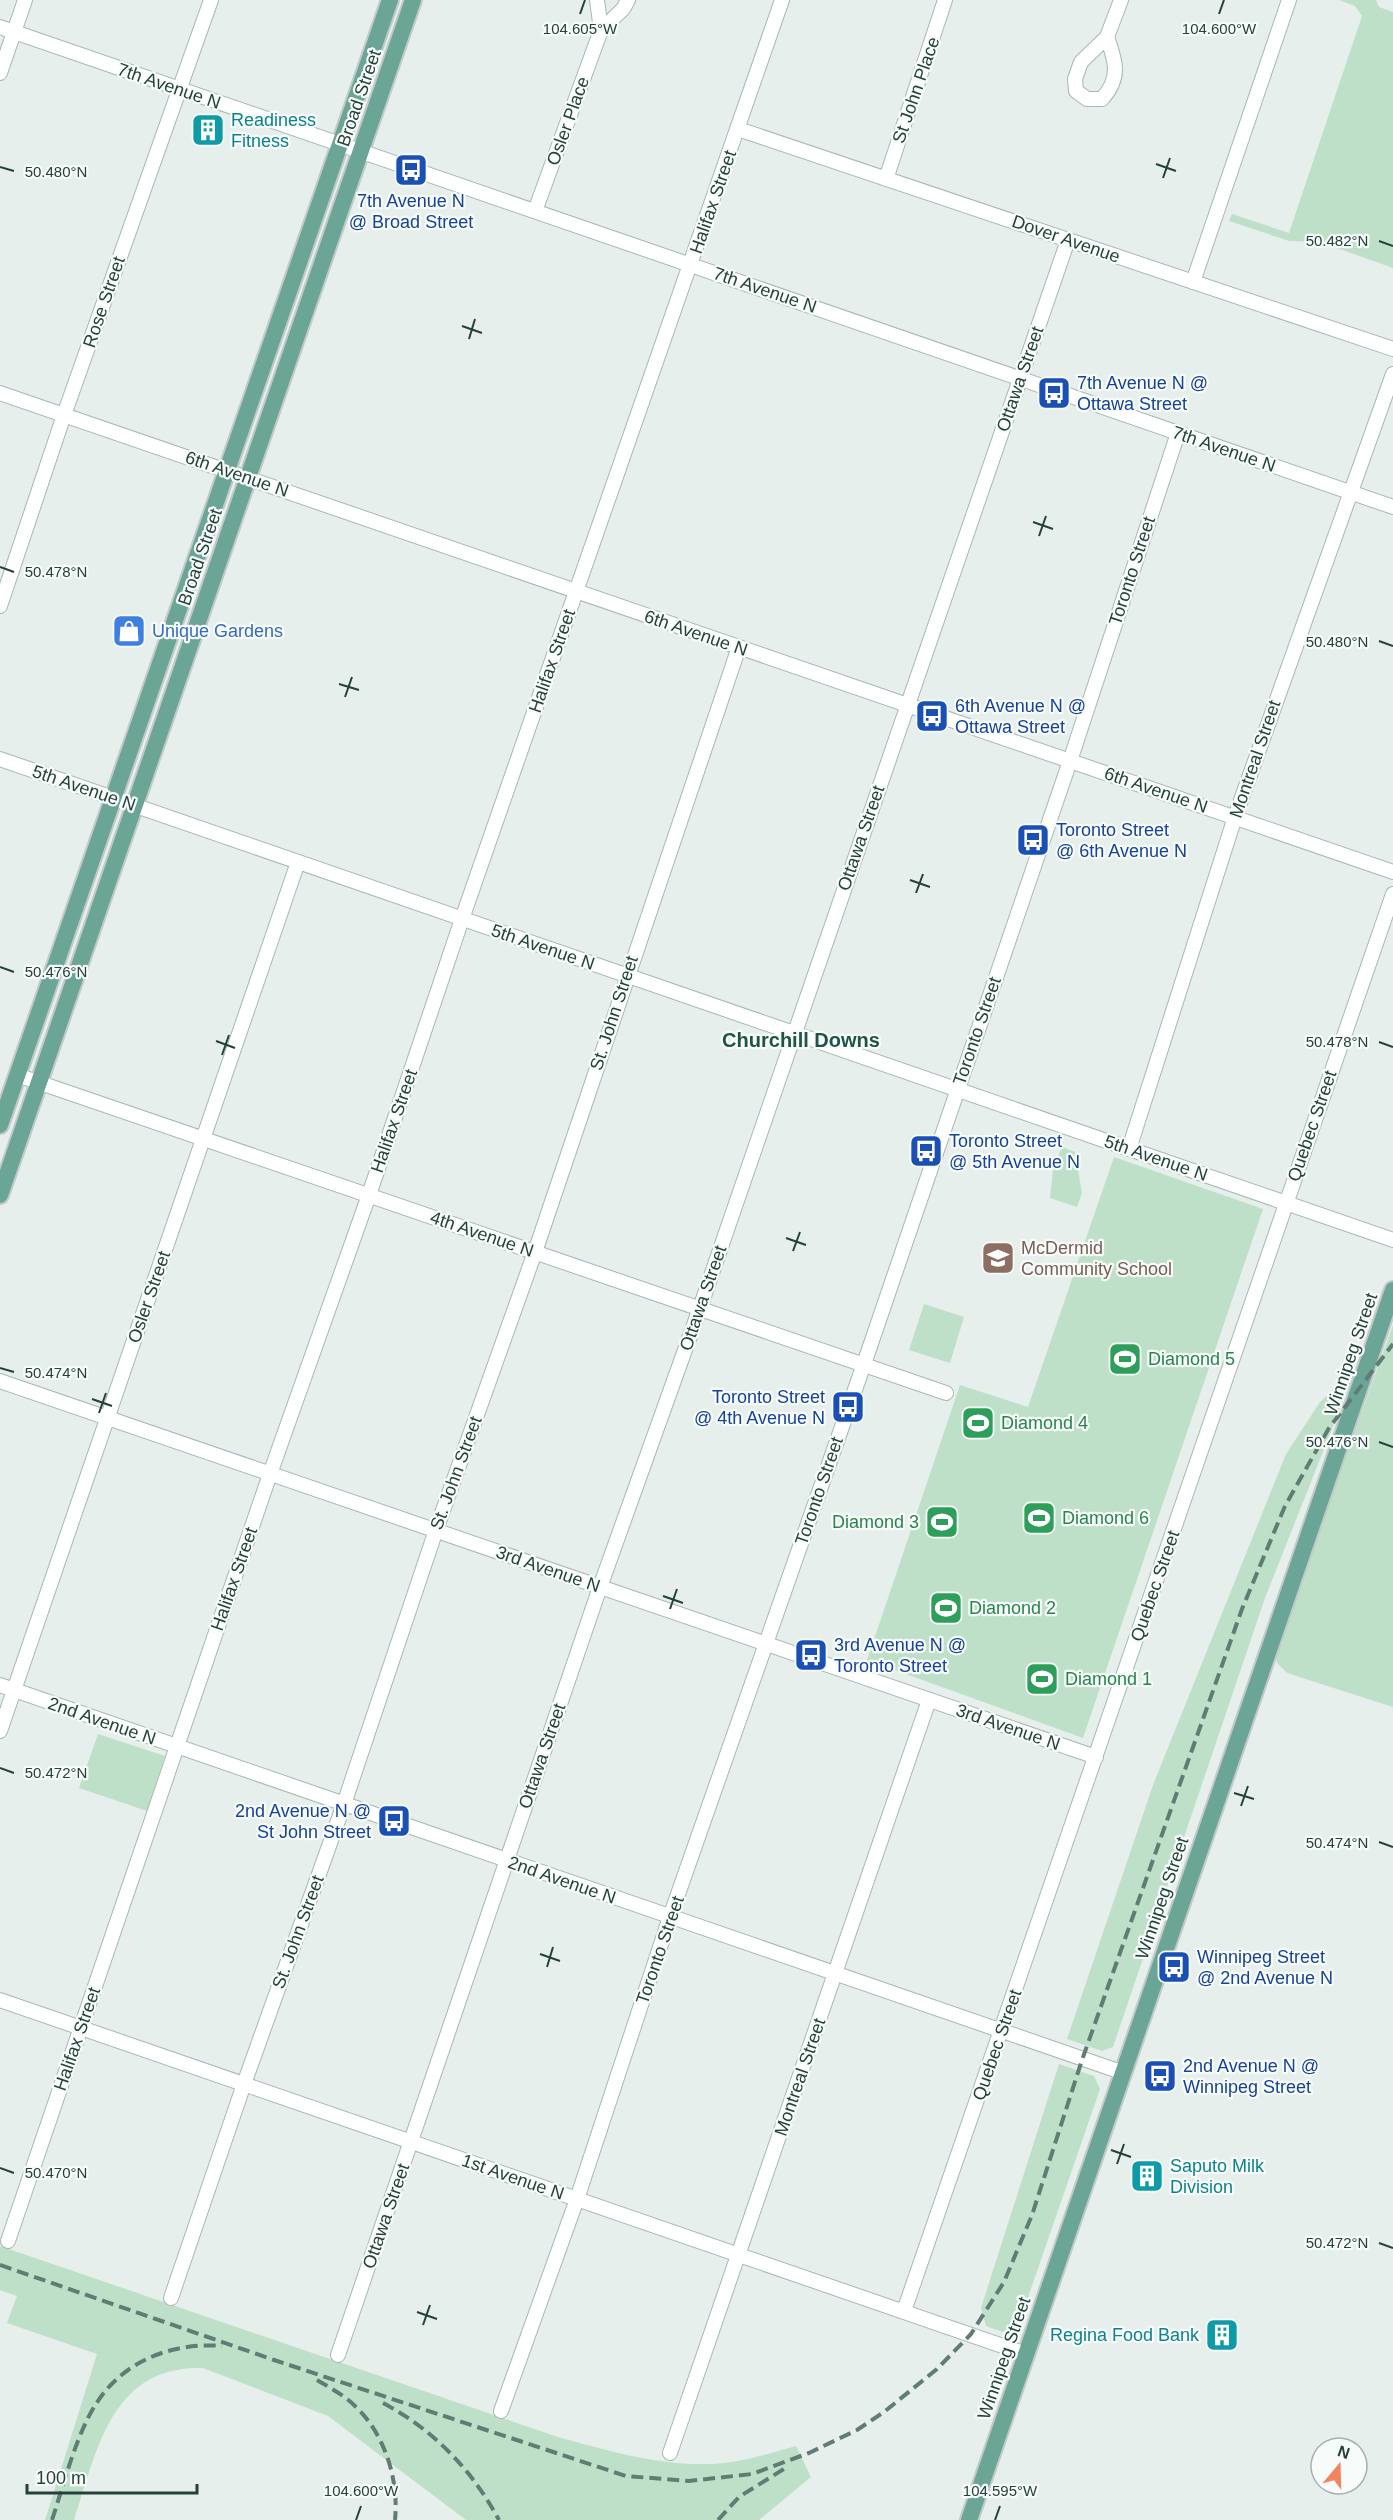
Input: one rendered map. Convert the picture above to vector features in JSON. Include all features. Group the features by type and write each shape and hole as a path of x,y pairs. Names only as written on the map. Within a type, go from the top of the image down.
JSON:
{"main road":[{"name":"Broad Street","path":"0,1125 390,0"},
{"name":"Broad Street","path":"0,1196 413,0"},
{"name":"Winnipeg Street","path":"969,2520 1393,1290"}],"street":[{"path":"0,73 25,0"},
{"name":"Rose Street","path":"0,606 64,415 211,0"},
{"name":"Osler Place","path":"597,0 601,30"},
{"name":"Osler Place","path":"535,211 601,30 623,9 628,0"},
{"name":"Halifax Street","path":"8,2241 270,1473 369,1195 462,919 782,0"},
{"name":"St John Place","path":"886,179 946,0"},
{"path":"1107,37 1121,0"},
{"path":"1193,282 1289,0"},
{"name":"7th Avenue N","path":"0,27 1393,507"},
{"name":"Dover Avenue","path":"738,129 1393,349"},
{"name":"Ottawa Street","path":"338,2355 600,1587 700,1308 1068,240"},
{"name":"Montreal Street","path":"1129,1149 1234,818 1393,374"},
{"name":"6th Avenue N","path":"0,393 1393,872"},
{"name":"Toronto Street","path":"501,2411 577,2199 670,1917 864,1365 1070,761 1178,433"},
{"name":"St. John Street","path":"171,2298 244,2084 344,1804 436,1530 535,1252 739,647"},
{"name":"5th Avenue N","path":"0,759 1393,1240"},
{"name":"Osler Street","path":"0,1731 205,1139 298,862"},
{"name":"Quebec Street","path":"904,2311 1393,894"},
{"name":"4th Avenue N","path":"17,1075 946,1393"},
{"name":"3rd Avenue N","path":"0,1381 1096,1757"},
{"name":"2nd Avenue N","path":"0,1685 1124,2073"},
{"name":"Montreal Street","path":"670,2453 929,1700"},
{"name":"1st Avenue N","path":"0,2000 1026,2354"}],"green space":[{"path":"1339,0 1376,0 1379,7 1393,12 1393,268 1320,242 1289,241 1229,221 1232,214 1289,233 1362,16 1355,6"},
{"path":"1062,1147 1075,1152 1082,1193 1077,1207 1050,1198 1053,1170"},
{"path":"1114,1157 1263,1209 1083,1738 867,1660 960,1385 1028,1407"},
{"path":"924,1304 964,1317 950,1363 909,1350"},
{"path":"1393,1325 1393,1707 1287,1673 1277,1663 1275,1653"},
{"path":"1339,1375 1353,1376 1265,1598 1113,2047 1102,2051 1067,2039 1153,1785 1286,1454 1320,1402 1332,1391"},
{"path":"98,1734 165,1756 147,1811 79,1788"},
{"path":"1059,2064 1094,2076 1100,2089 1016,2332 1011,2335 986,2326 981,2308"},
{"path":"0,2246 558,2437 631,2456 687,2464 729,2462 796,2446 811,2477 759,2520 466,2520 328,2416 203,2368 172,2371 147,2381 128,2397 113,2417 101,2441 74,2520 45,2520 97,2354 7,2323 17,2296 0,2290"}],"railway":[{"path":"0,2265 274,2360 626,2476 689,2481 752,2474 809,2453 857,2430 884,2412 937,2369 971,2334 1004,2282 1032,2215 1082,2060 1242,1609 1285,1506 1329,1428 1393,1344"},
{"path":"52,2520 84,2427 90,2413 109,2387 136,2365 152,2357 186,2347 222,2346"},
{"path":"317,2380 351,2402 365,2417 382,2444 388,2458 395,2489 395,2520"},
{"path":"383,2403 419,2426 450,2453 477,2484 499,2520"},
{"path":"718,2520 739,2497 787,2467"}],"place":[{"name":"Readiness Fitness","path":"208,130"},
{"name":"7th Avenue N @ Broad Street","path":"411,170"},
{"name":"7th Avenue N @ Ottawa Street","path":"1054,393"},
{"name":"Unique Gardens","path":"129,631"},
{"name":"6th Avenue N @ Ottawa Street","path":"932,716"},
{"name":"Toronto Street @ 6th Avenue N","path":"1033,840"},
{"name":"Toronto Street @ 5th Avenue N","path":"926,1151"},
{"name":"McDermid Community School","path":"998,1258"},
{"name":"Diamond 5","path":"1125,1359"},
{"name":"Toronto Street @ 4th Avenue N","path":"848,1407"},
{"name":"Diamond 4","path":"978,1423"},
{"name":"Diamond 6","path":"1039,1518"},
{"name":"Diamond 3","path":"942,1522"},
{"name":"Diamond 2","path":"946,1608"},
{"name":"3rd Avenue N @ Toronto Street","path":"811,1655"},
{"name":"Diamond 1","path":"1042,1679"},
{"name":"2nd Avenue N @ St John Street","path":"394,1821"},
{"name":"Winnipeg Street @ 2nd Avenue N","path":"1174,1967"},
{"name":"2nd Avenue N @ Winnipeg Street","path":"1160,2076"},
{"name":"Saputo Milk Division","path":"1147,2176"},
{"name":"Regina Food Bank","path":"1222,2335"}],"district":[{"name":"Churchill Downs","path":"801,1040"}]}
